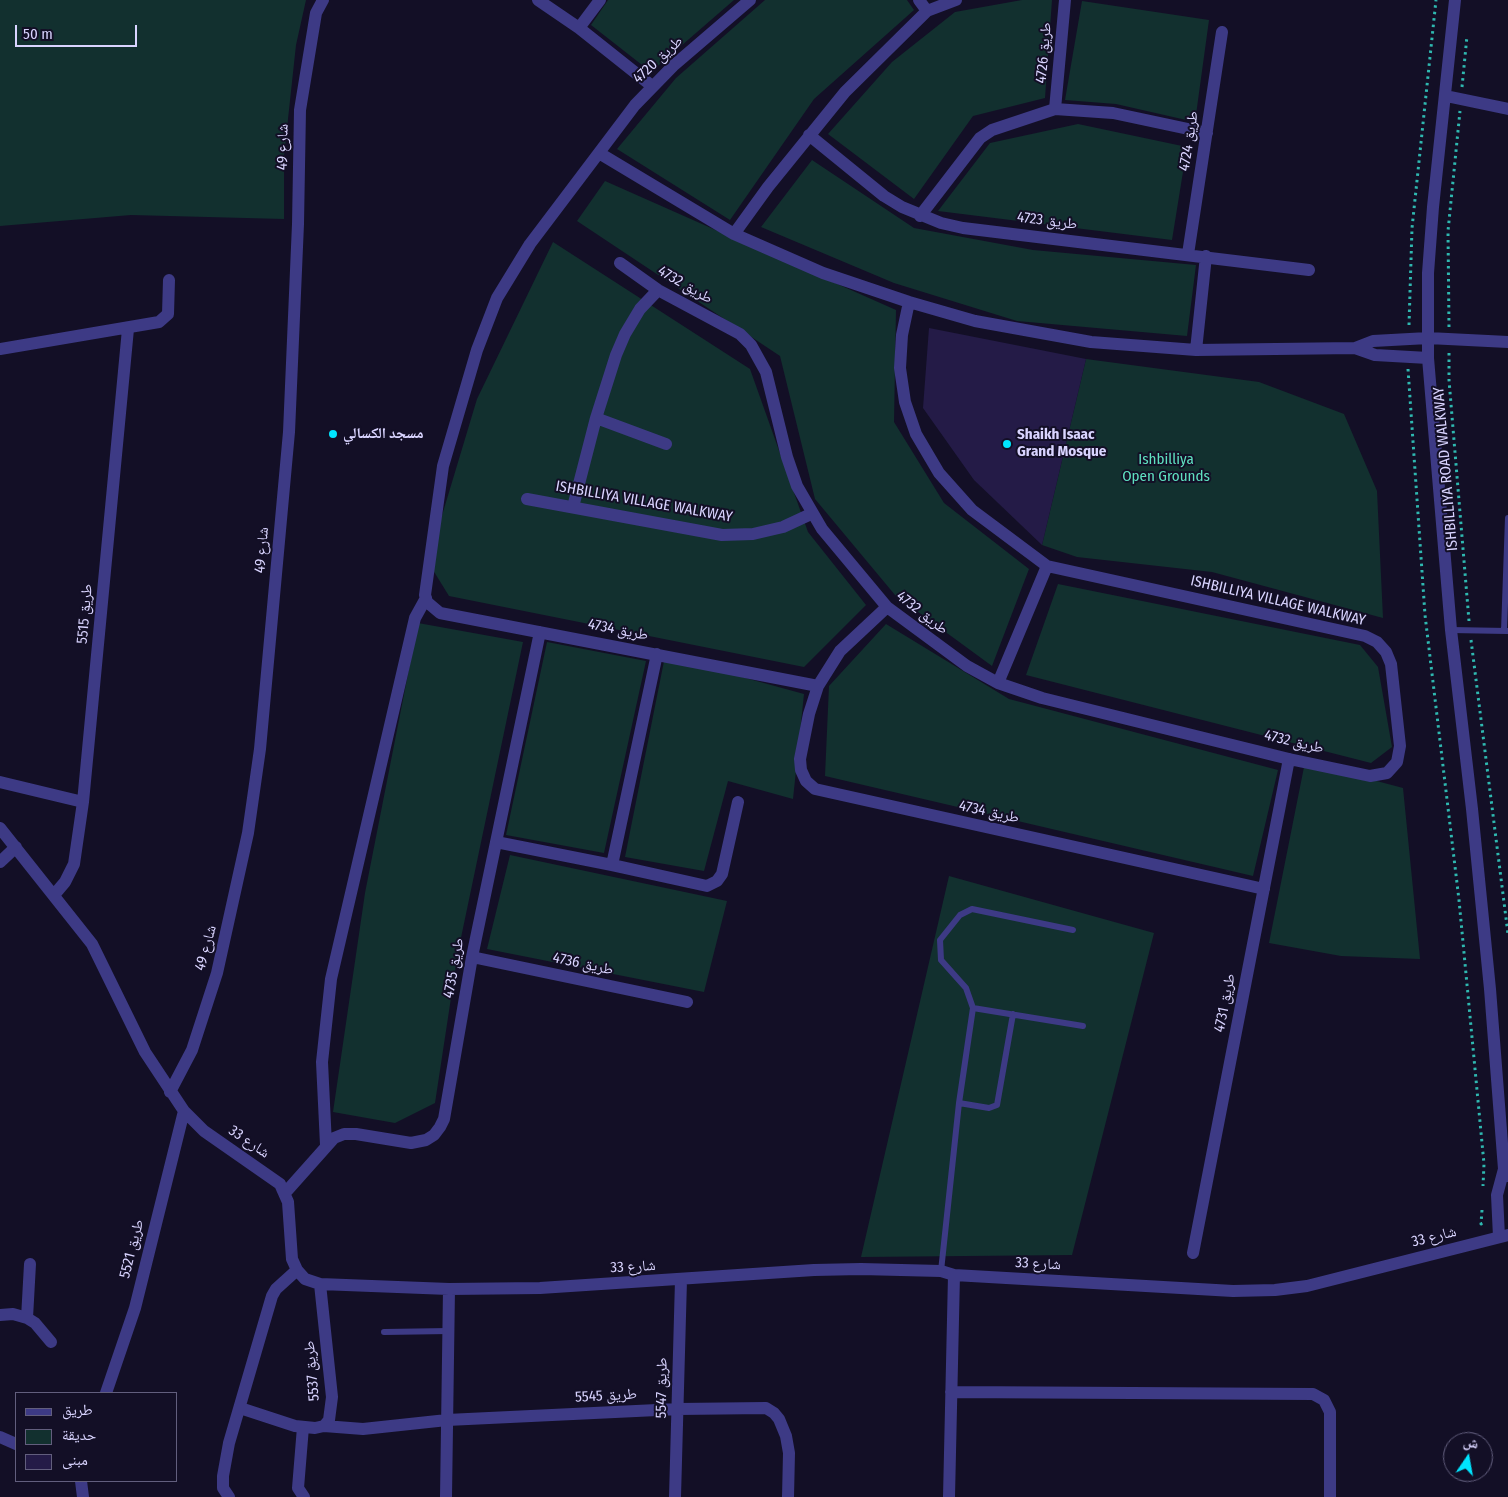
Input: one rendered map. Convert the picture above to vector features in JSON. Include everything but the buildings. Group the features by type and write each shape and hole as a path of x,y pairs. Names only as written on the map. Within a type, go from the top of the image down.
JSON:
{"street":[{"name":"شارع 49","path":"170,1092 192,1050 206,1010 232,916 248,833 260,749 289,432 298,224 300,110 316,13 323,0"},
{"path":"538,0 578,28 652,86"},
{"path":"578,28 600,0"},
{"name":"طريق 4720","path":"599,153 635,105 652,86 750,0"},
{"path":"919,0 927,11"},
{"path":"734,234 809,135 845,92 927,11 956,0"},
{"name":"طريق 4726","path":"1055,109 1065,0"},
{"path":"1455,0 1446,96 1432,207 1428,358 1451,630 1484,932 1506,1172 1497,1195 1503,1236"},
{"name":"طريق 4724","path":"1188,254 1222,32"},
{"path":"1446,96 1508,110"},
{"path":"920,216 980,138 992,130 1055,109 1113,113 1208,133"},
{"name":"طريق 4723","path":"809,135 884,196 920,216 963,228 1206,256 1308,270"},
{"path":"326,1145 322,1062 331,979 414,618 426,598 424,589 442,466 477,350 494,306 530,244 599,153 734,234 823,274 908,302 975,321 1039,334 1144,347 1196,350 1355,348 1375,355 1428,358"},
{"path":"1196,350 1206,256"},
{"name":"طريق 4732","path":"620,263 658,290 740,334 760,357 766,372 787,457 797,486 811,514 832,544 887,607 933,643 967,666 998,682 1042,698 1289,759 1370,776"},
{"path":"0,349 128,329 165,319 169,308 169,280"},
{"path":"573,507 596,418 625,334 640,309 658,290"},
{"name":"ISHBILLIYA VILLAGE WALKWAY","path":"908,302 902,335 900,368 905,402 916,434 939,473 972,510 1047,566 1365,636 1377,642 1386,652 1391,664 1400,746 1397,762 1387,773 1370,776"},
{"name":"طريق 5515","path":"54,895 74,864 83,802 128,329"},
{"path":"1355,348 1373,341 1428,338 1508,342"},
{"path":"596,418 666,444"},
{"name":"ISHBILLIYA VILLAGE WALKWAY","path":"527,499 722,535 760,532 783,527 811,514"},
{"path":"998,682 1047,566"},
{"name":"طريق 4734","path":"426,598 440,613 818,686"},
{"name":"طريق 4734","path":"887,607 840,651 818,686 809,714 800,759 801,770 806,781 815,789 1264,889"},
{"name":"طريق 4735","path":"285,1193 334,1138 344,1134 411,1144 434,1135 444,1119 472,958 540,632"},
{"path":"612,864 657,654"},
{"name":"طريق 4731","path":"1193,1253 1289,759"},
{"path":"0,782 83,802"},
{"path":"496,842 612,864 707,886 717,881 722,874 738,802"},
{"name":"شارع 33","path":"3,832 92,944 145,1052 184,1111 204,1131 273,1177 285,1193"},
{"path":"0,862 16,847"},
{"name":"طريق 4736","path":"472,958 687,1002"},
{"name":"طريق 5521","path":"106,1392 134,1308 184,1111"},
{"path":"229,1497 223,1488 223,1476 229,1443 272,1296 276,1289 297,1270 292,1258 289,1211 285,1193"},
{"name":"شارع 33","path":"297,1270 305,1279 320,1284 449,1289 540,1288 814,1270 947,1273 1233,1291 1275,1290 1307,1286 1503,1236"},
{"path":"27,1318 30,1264"},
{"path":"947,1273 952,1392 949,1497"},
{"name":"طريق 5547","path":"676,1497 681,1280"},
{"name":"طريق 5537","path":"320,1284 332,1397 329,1420 324,1426"},
{"path":"446,1497 449,1289"},
{"path":"0,1315 13,1314 27,1318 35,1323 51,1342"},
{"path":"952,1392 1312,1394 1324,1400 1330,1412 1330,1497"},
{"path":"240,1408 303,1427 324,1426"},
{"name":"طريق 5545","path":"324,1426 363,1429 447,1420 678,1408 766,1408 780,1419 786,1436 789,1452 788,1497"},
{"path":"303,1427 298,1488 304,1497"},
{"path":"0,1437 15,1444"},
{"path":"81,1482 83,1497"}],"lane":[{"path":"1451,630 1506,631 1508,518"},
{"path":"947,1273 959,1102 973,1008 966,988 945,966 939,954 943,934 963,913 978,909 1073,930"},
{"path":"973,1008 1083,1026"},
{"path":"959,1102 989,1108 997,1105 1013,1014"},
{"path":"384,1332 449,1331"}],"path":[{"name":"ISHBILLIYA ROAD WALKWAY","path":"1468,35 1448,231 1450,380 1470,630 1508,934"}],"green space":[{"path":"0,0 306,0 296,45 284,156 284,219 131,215 0,226"},
{"path":"608,0 734,0 651,72 591,25"},
{"path":"765,0 907,0 914,10 814,99 730,220 617,149 676,78"},
{"path":"1022,0 1052,0 1045,98 973,116 914,199 828,134 892,62 955,12"},
{"path":"1082,1 1209,20 1195,122 1116,104 1065,100"},
{"path":"1078,124 1187,147 1172,240 938,211 990,143"},
{"path":"812,160 914,228 1033,250 1196,265 1187,336 1017,321 894,283 761,227"},
{"path":"605,181 896,310 894,422 944,503 1029,569 992,666 895,595 815,499 780,356 577,221"},
{"path":"553,242 750,369 808,532 866,605 804,667 449,596 428,562 477,399"},
{"name":"Ishbilliya Open Grounds","path":"1086,359 1259,382 1344,414 1377,491 1383,618 1212,572 1077,557 1042,545"},
{"path":"1058,584 1360,645 1378,667 1392,747 1371,763 1026,675"},
{"path":"418,623 523,642 458,952 435,1103 395,1123 333,1112 365,893"},
{"path":"886,624 1009,699 1278,770 1253,876 825,776 829,686"},
{"path":"547,642 646,661 604,853 506,835"},
{"path":"665,656 804,694 793,799 728,781 704,871 625,857"},
{"path":"1305,762 1403,788 1420,959 1341,956 1269,943"},
{"path":"510,855 727,901 704,992 487,949"},
{"path":"949,876 1154,933 1072,1255 861,1257"}],"place":[{"name":"مسجد الكسالي","path":"333,434"},
{"name":"Shaikh Isaac Grand Mosque","path":"1007,444"}]}
